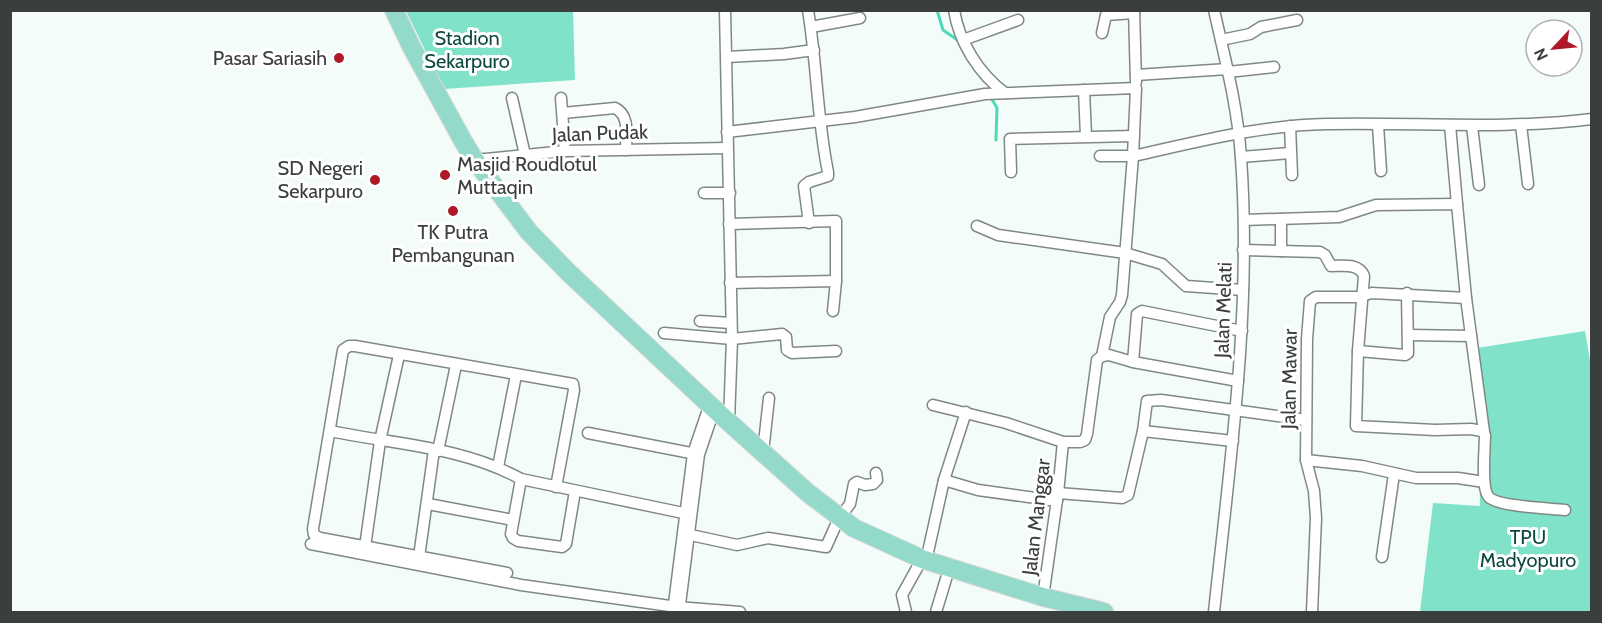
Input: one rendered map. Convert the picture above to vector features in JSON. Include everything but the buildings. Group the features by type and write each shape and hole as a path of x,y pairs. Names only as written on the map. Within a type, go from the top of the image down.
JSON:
{"main road":[{"path":"394,10 431,85 474,159 519,220 542,246 729,422 839,518 854,528 924,560 1053,603 1099,612"}],"street":[{"path":"725,10 732,339 729,422"},
{"path":"808,10 828,172 828,176 808,182 804,186 809,223"},
{"path":"954,10 963,40 984,74 1001,93"},
{"name":"Jalan Melati","path":"1214,10 1228,70 1238,133 1244,220 1242,331 1236,410 1214,612"},
{"path":"1102,33 1106,15 1134,12 1136,75 1134,136 1122,295 1110,317 1102,356"},
{"path":"811,27 860,18"},
{"path":"963,40 1018,20"},
{"path":"1221,40 1250,34 1261,27 1296,20"},
{"path":"727,57 814,50"},
{"path":"1136,75 1274,68"},
{"path":"726,132 855,117 985,94 1136,88"},
{"path":"1084,90 1086,136"},
{"path":"512,98 525,155"},
{"path":"561,98 566,151"},
{"path":"563,113 615,108 620,110 625,118 626,150"},
{"path":"1101,156 1133,156 1238,133 1290,126 1327,124 1521,125 1592,119"},
{"path":"1378,125 1381,171"},
{"path":"1450,125 1465,298 1484,432 1486,495 1497,502 1565,510"},
{"path":"1521,125 1528,184"},
{"path":"1290,126 1292,175"},
{"path":"1472,126 1479,185"},
{"path":"998,140 1134,136"},
{"path":"1010,139 1011,172"},
{"name":"Jalan Pudak","path":"474,159 566,151 728,148"},
{"path":"1241,157 1290,153"},
{"path":"704,193 730,193"},
{"path":"1244,220 1339,217 1376,205 1457,204"},
{"path":"1281,219 1281,251"},
{"path":"729,224 836,221 836,281 833,311"},
{"path":"976,226 998,235 1125,253 1162,264 1186,286 1243,290"},
{"path":"1243,250 1320,252 1325,255 1331,266 1361,269 1364,276 1358,351 1356,426 1435,430 1471,429 1484,432"},
{"path":"730,283 836,281"},
{"name":"Jalan Mawar","path":"1312,612 1316,518 1314,491 1306,460 1306,339 1310,301 1316,297 1372,293 1407,293 1465,298"},
{"path":"1358,351 1407,354 1407,293"},
{"path":"1133,362 1137,314 1142,311 1242,331"},
{"path":"699,321 731,323"},
{"path":"664,333 732,339 782,334 786,338 787,350 792,353 836,351"},
{"path":"1408,336 1471,336"},
{"path":"507,573 320,538 313,533 343,350 345,347 355,346 573,384 574,390 556,487"},
{"path":"365,547 380,441 399,355"},
{"path":"933,405 966,412 1063,442 1080,442 1085,440 1097,360 1102,356 1109,355 1133,362 1238,381"},
{"path":"419,557 436,450 456,365"},
{"path":"498,466 516,375"},
{"path":"763,452 769,398"},
{"path":"944,480 978,490 1057,497 1125,498 1128,495 1143,431 1147,400 1306,420"},
{"path":"677,610 696,454 712,406"},
{"path":"906,612 902,595 924,560 944,480 966,412"},
{"path":"330,431 436,450 498,466 521,479 688,514"},
{"path":"1143,431 1233,441"},
{"path":"588,433 696,454"},
{"name":"Jalan Manggar","path":"1053,603 1057,497 1063,442"},
{"path":"1306,460 1362,466 1416,478 1458,478 1484,482"},
{"path":"686,534 737,545 768,538 826,547 839,518 850,504 854,484 857,482 865,485 873,484 877,480 876,473"},
{"path":"1382,557 1394,474"},
{"path":"521,479 511,534 518,541 562,547 567,544 574,491"},
{"path":"428,504 513,520"},
{"path":"311,544 521,585 677,610 740,612"},
{"path":"936,612 949,569"}],"green space":[{"name":"Stadion Sekarpuro","path":"406,11 573,11 575,80 444,89"},
{"name":"TPU Madyopuro","path":"1585,331 1592,372 1591,612 1420,612 1433,503 1480,506 1477,348"}],"waterway":[{"path":"937,10 943,30 959,41"},
{"path":"990,96 997,108 996,140"}],"place":[{"name":"Pasar Sariasih","path":"339,58"},
{"name":"Masjid Roudlotul Muttaqin","path":"445,175"},
{"name":"SD Negeri Sekarpuro","path":"375,180"},
{"name":"TK Putra Pembangunan","path":"453,211"}]}
